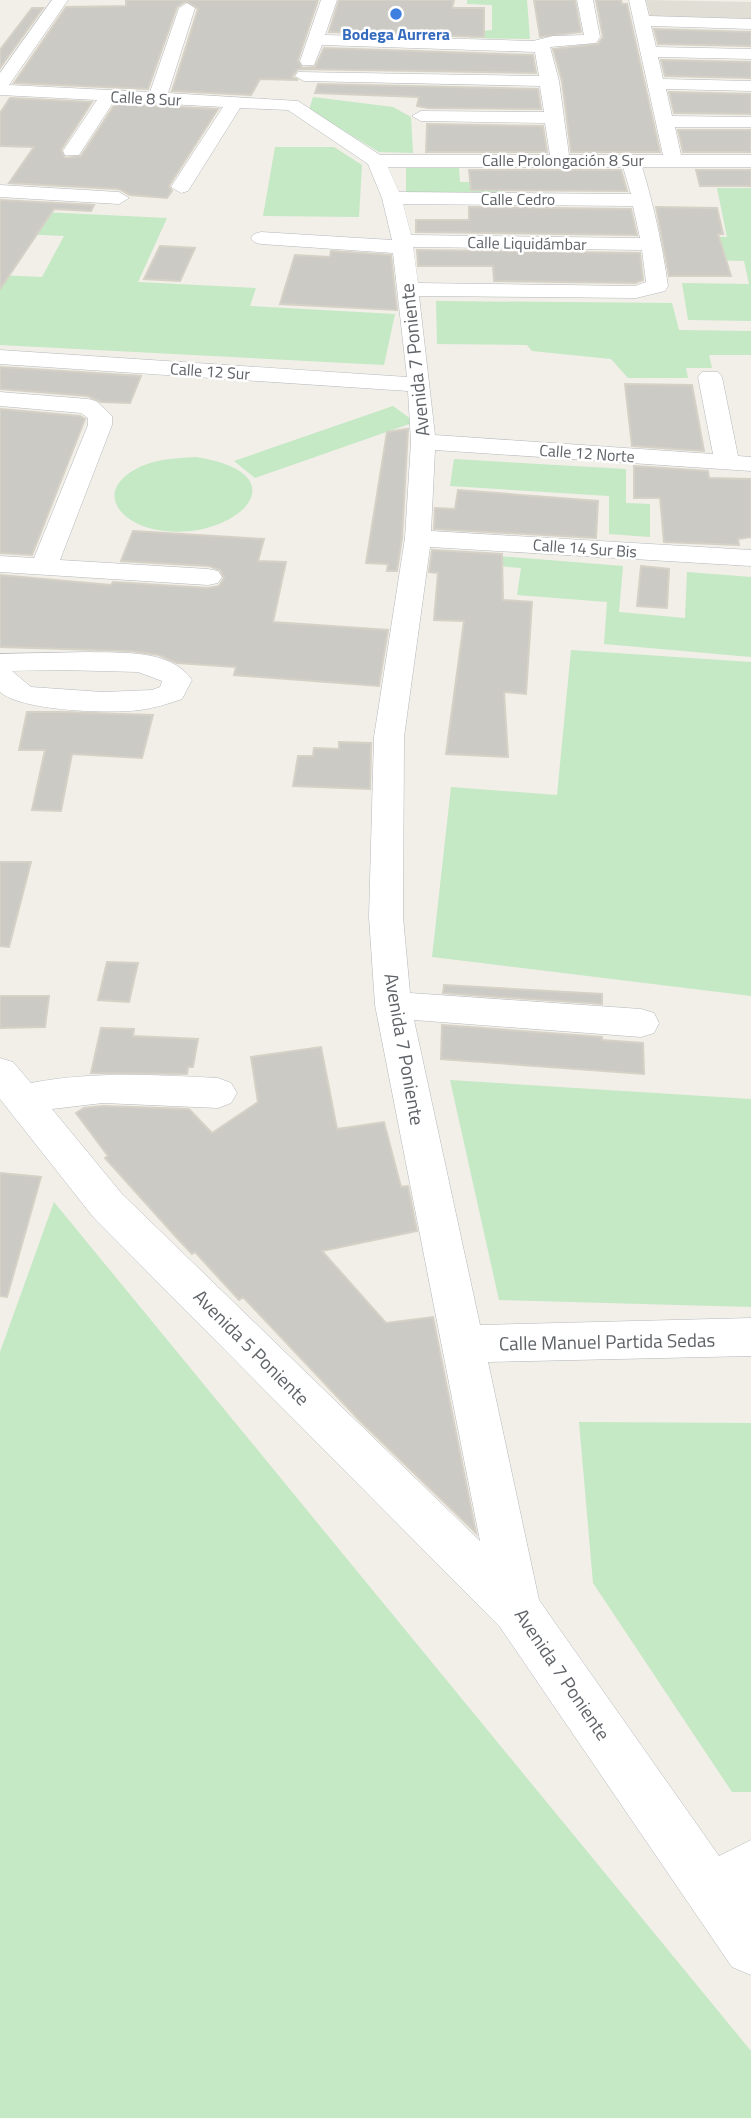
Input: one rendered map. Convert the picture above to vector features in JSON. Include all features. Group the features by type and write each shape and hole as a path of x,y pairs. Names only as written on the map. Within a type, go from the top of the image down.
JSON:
{"street":[{"path":"0,88 60,0"},
{"path":"329,0 298,90 376,161"},
{"path":"314,40 535,46 553,41 590,40 591,28 585,0"},
{"path":"637,0 673,160"},
{"path":"157,99 187,8"},
{"path":"641,21 751,24"},
{"path":"535,46 545,50 560,159"},
{"path":"649,52 751,54"},
{"name":"Calle 8 Sur","path":"0,88 235,102 298,90 550,81"},
{"path":"658,85 751,86"},
{"path":"72,151 109,96"},
{"path":"181,187 235,102"},
{"path":"421,116 555,118"},
{"path":"666,121 751,122"},
{"path":"407,289 636,292 657,286 644,200 631,160"},
{"name":"Calle Prolongación 8 Sur","path":"376,161 751,161"},
{"name":"Avenida 7 Poniente","path":"376,161 392,198 402,244 423,442 418,538 389,737 386,917 393,1005 517,1610 732,1879 751,1948"},
{"path":"0,191 119,198"},
{"name":"Calle Cedro","path":"392,198 644,200"},
{"name":"Calle Liquidámbar","path":"261,238 402,244 652,244"},
{"name":"Calle 12 Sur","path":"0,357 419,385"},
{"path":"710,377 739,463"},
{"path":"0,399 72,404 96,410 100,416 100,425 44,566"},
{"name":"Calle 12 Norte","path":"423,442 739,463"},
{"name":"Calle 14 Sur Bis","path":"418,538 751,558"},
{"path":"0,564 208,577"},
{"path":"0,663 41,661 146,664 169,671 177,680 172,693 155,700 31,695 19,693 0,676"},
{"path":"393,1005 641,1023"},
{"path":"11,1086 66,1091 103,1088 218,1093"},
{"name":"Avenida 5 Poniente","path":"11,1086 108,1206 517,1610"},
{"name":"Calle Manuel Partida Sedas","path":"462,1344 751,1337"}],"shaded area":[{"path":"646,0 751,2 751,21 651,19"}],"green space":[{"path":"467,0 527,0 530,39 470,38 470,32 492,30 492,5 467,4"},
{"path":"313,97 393,107 411,117 413,153 379,152 309,110"},
{"path":"275,147 334,147 362,165 359,217 263,216"},
{"path":"406,168 459,168 460,182 502,182 503,196 406,195"},
{"path":"717,188 751,188 751,321 688,320 682,283 749,284 744,261 676,259 672,236 727,237"},
{"path":"0,210 167,218 138,282 256,288 250,306 395,314 384,365 0,345 0,275 42,277 64,236 0,233"},
{"path":"436,301 672,303 679,330 751,331 751,355 709,355 712,368 686,368 688,378 628,378 611,359 532,351 527,345 437,344"},
{"path":"393,406 415,422 255,478 234,461"},
{"path":"196,457 230,466 248,479 252,493 245,507 228,520 205,528 178,532 138,524 121,511 114,495 123,478 134,470 156,461"},
{"path":"454,459 626,469 626,503 650,504 650,537 609,534 609,496 450,486"},
{"path":"449,552 623,566 619,612 685,618 687,572 751,577 751,657 604,644 607,602 517,595 521,568 447,562"},
{"path":"571,650 751,662 751,996 432,957 451,787 557,795"},
{"path":"450,1080 751,1099 751,1307 499,1300"},
{"path":"54,1202 751,2051 751,2118 0,2118 0,1352"},
{"path":"579,1422 751,1423 751,1792 732,1792 593,1583"}],"building":[{"path":"126,0 318,0 298,60 302,68 315,67 324,48 533,55 536,73 298,69 292,77 298,80 260,79 251,95 172,91 198,9 186,1 177,7 148,89 14,83 66,7 126,6"},
{"name":"Bodega Aurrera","path":"339,0 454,0 452,8 484,8 484,37 329,32"},
{"path":"534,0 575,0 581,32 540,37"},
{"path":"596,0 621,0 622,4 627,4 660,152 571,152 562,81 553,49 598,44 603,37"},
{"path":"32,8 43,8 0,68 0,50"},
{"path":"654,29 751,32 751,46 658,44"},
{"path":"661,60 751,62 751,78 665,76"},
{"path":"318,84 538,89 541,109 428,108 417,106 419,97 315,93"},
{"path":"669,92 751,94 751,114 674,113"},
{"path":"10,98 92,102 61,150 65,158 81,156 115,104 218,109 169,186 172,191 167,198 130,195 119,189 9,183 34,147 0,146 0,113"},
{"path":"427,124 543,126 547,152 426,152"},
{"path":"678,130 751,130 751,152 683,152"},
{"path":"469,170 621,170 627,191 471,190"},
{"path":"696,170 751,170 751,186 700,186"},
{"path":"0,200 94,205 91,211 54,209 0,289"},
{"path":"469,207 631,209 637,235 416,232 416,220 469,220"},
{"path":"656,207 717,208 723,234 718,234 731,276 669,276"},
{"path":"160,246 195,248 180,281 144,279"},
{"path":"417,250 640,253 643,280 635,283 494,281 493,266 418,266"},
{"path":"331,251 391,255 397,310 280,304 295,255 330,257"},
{"path":"0,367 141,376 130,403 101,402 88,396 0,389"},
{"path":"625,384 692,385 704,451 632,446"},
{"path":"0,409 80,416 85,419 32,555 0,553"},
{"path":"408,429 402,538 397,571 387,571 388,564 366,563 387,432"},
{"path":"634,466 708,471 709,478 751,479 751,537 738,539 739,545 664,542 660,498 634,498"},
{"path":"458,490 598,501 596,538 434,529 435,508 455,509"},
{"path":"133,531 264,539 258,561 286,562 273,622 388,630 379,686 234,675 236,667 177,663 159,655 131,651 0,647 0,575 111,585 113,582 208,588 219,586 224,578 220,570 209,566 121,561"},
{"path":"432,550 502,554 503,600 532,602 526,694 504,692 508,757 446,754 464,621 434,620 438,573 429,572"},
{"path":"641,566 669,569 667,608 637,606"},
{"path":"27,712 153,715 142,758 72,754 61,811 32,810 45,750 19,750"},
{"path":"339,742 371,743 370,789 293,786 298,756 313,756 314,748 339,749"},
{"path":"0,862 31,862 9,947 0,946"},
{"path":"107,962 138,963 129,1002 98,1000"},
{"path":"444,985 602,994 602,1004 443,993"},
{"path":"0,996 49,996 45,1027 0,1028"},
{"path":"442,1025 602,1037 602,1040 643,1043 644,1074 441,1059"},
{"path":"101,1028 134,1029 133,1036 198,1039 193,1067 188,1067 187,1074 91,1073"},
{"path":"321,1047 337,1129 384,1122 401,1187 408,1186 417,1231 322,1251 386,1323 433,1317 476,1533 361,1422 243,1297 239,1300 195,1252 192,1254 105,1158 108,1156 76,1113 84,1108 103,1106 189,1109 212,1133 258,1102 251,1057"},
{"path":"0,1173 41,1177 7,1297 0,1296"}],"place":[{"name":"Bodega Aurrera","path":"396,14"}]}
